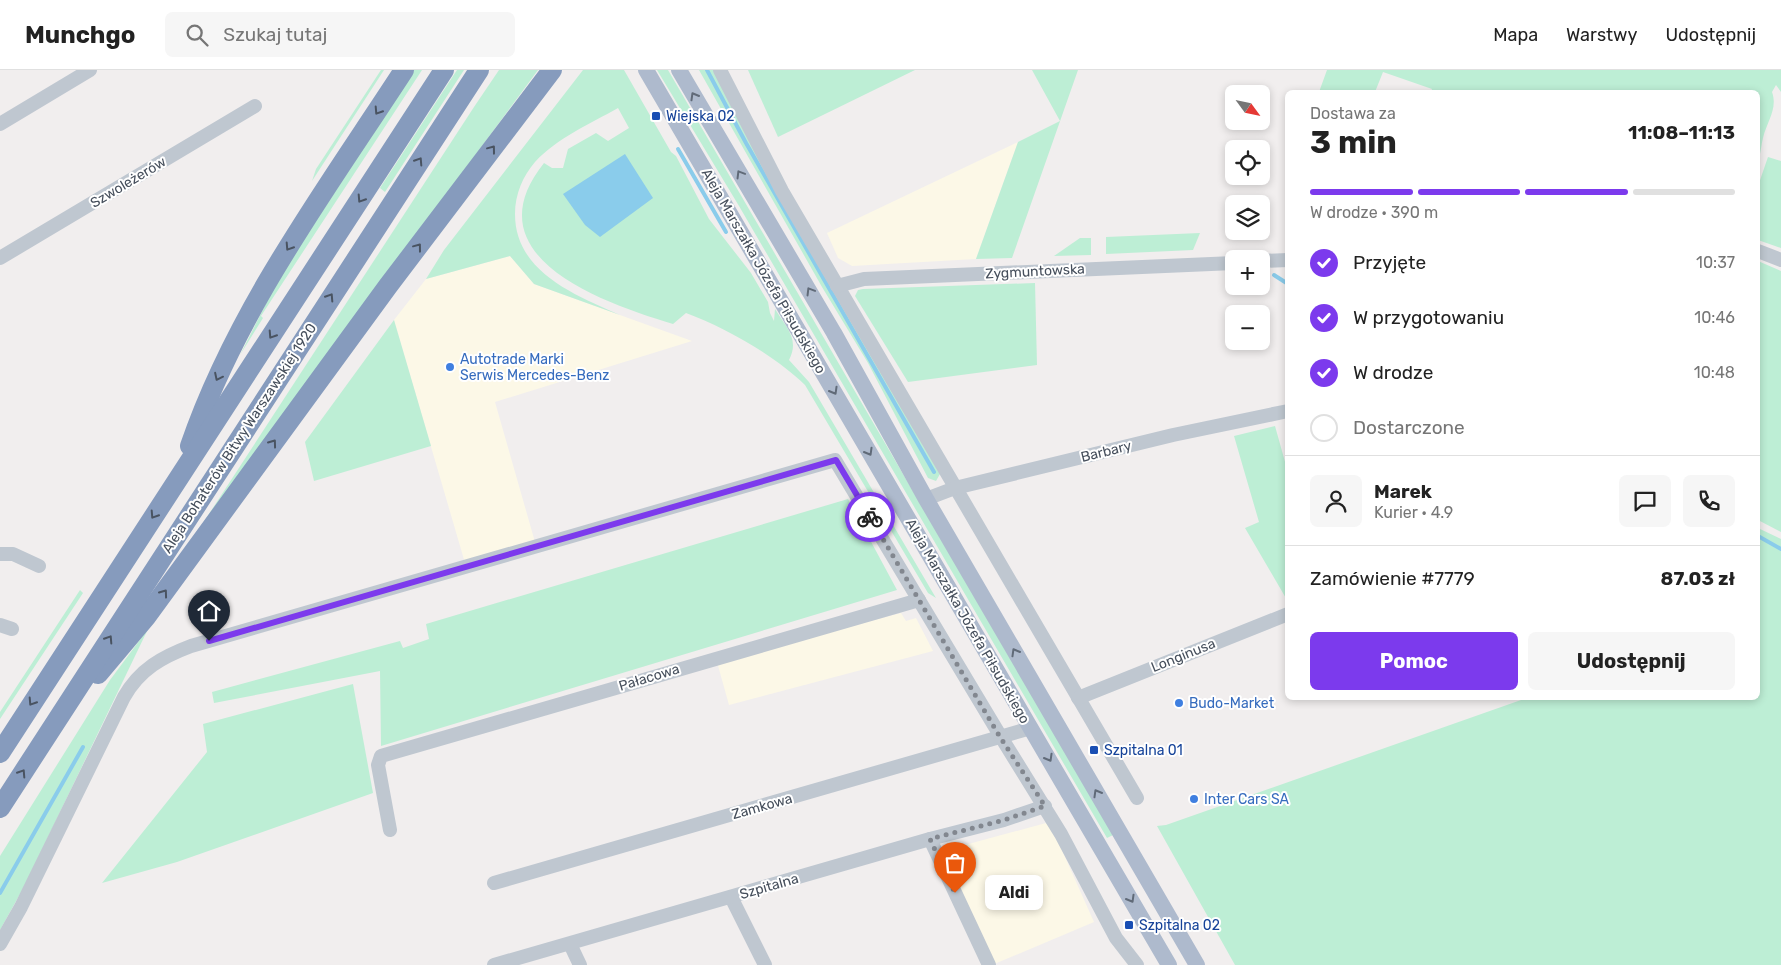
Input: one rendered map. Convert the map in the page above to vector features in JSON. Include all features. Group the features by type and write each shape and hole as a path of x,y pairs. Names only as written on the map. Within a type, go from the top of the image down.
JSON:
{"highway":[{"path":"181,474 202,413 263,286 404,70"},
{"name":"Aleja Bohaterów Bitwy Warszawskiej 1920","path":"0,753 444,70"},
{"name":"Aleja Bohaterów Bitwy Warszawskiej 1920","path":"0,808 478,70"},
{"path":"44,738 146,617 388,286 552,70"}],"main road":[{"name":"Aleja Marszałka Józefa Piłsudskiego","path":"646,70 1169,965"},
{"name":"Aleja Marszałka Józefa Piłsudskiego","path":"679,70 834,333 926,499 1197,965"}],"street":[{"path":"0,124 90,70"},
{"path":"720,70 782,192 1137,798"},
{"name":"Szwoleżerów","path":"0,258 256,106"},
{"path":"1760,252 1781,260"},
{"path":"1270,261 1285,260"},
{"name":"Zygmuntowska","path":"838,286 864,279 1225,263"},
{"name":"Barbary","path":"926,499 955,488 1174,435 1285,412"},
{"path":"0,944 21,907 124,697 143,671 162,658 191,646 836,460 1000,737 1045,806 1116,938 1137,965"},
{"path":"0,554 13,554 39,566"},
{"name":"Pałacowa","path":"390,830 378,765 380,756 704,660 919,600"},
{"name":"Longinusa","path":"1078,698 1285,615"},
{"name":"Zamkowa","path":"494,883 1031,728"},
{"name":"Szpitalna","path":"494,965 930,839 1004,820 1045,806"},
{"path":"930,839 989,965"},
{"path":"731,897 765,965"},
{"path":"570,944 580,965"}],"shaded area":[{"path":"1018,142 976,259 852,266 838,258 827,233"},
{"path":"510,256 534,284 692,341 495,402 535,542 465,563 394,320 426,279"},
{"path":"901,613 906,621 916,618 933,651 729,705 717,662"},
{"path":"1046,823 1052,828 1094,922 992,965 939,852"}],"green space":[{"path":"381,70 384,70 312,181 316,169"},
{"path":"414,70 422,70 261,316 263,318 240,355 279,278"},
{"path":"457,70 464,70 385,192 380,188"},
{"path":"499,70 538,70 192,540 474,107"},
{"path":"583,70 624,70 671,152 676,156 709,219 751,273 768,302 774,321 775,309 790,333 793,346 789,360 809,382 936,598 928,593 805,385 793,374 749,343 701,319 686,313 673,324 613,303 582,289 554,271 534,250 523,225 525,196 544,163 552,168 563,168 568,149 596,133 608,141 629,128 618,108 553,146 535,162 520,186 516,199 515,214 518,234 525,251 536,266 567,290 620,315 534,284 510,256 426,279 444,250"},
{"path":"657,70 668,70 1113,835 1107,838 739,206"},
{"path":"699,70 714,70 940,474 936,481 928,478 868,363 822,287"},
{"path":"748,70 915,70 778,137"},
{"path":"1032,70 1078,70 1012,258 976,259 1018,142 1060,121"},
{"path":"1327,70 1781,70 1781,92 1776,85 1772,92 1774,98 1773,110 1763,138 1760,155 1760,90 1432,90 1383,72 1376,90 1320,90"},
{"path":"1768,157 1781,161 1781,248 1760,241 1760,180"},
{"path":"1200,233 1193,250 1106,254 1106,237"},
{"path":"1080,238 1091,238 1091,255 1054,256"},
{"path":"1760,262 1781,271 1781,532 1760,521"},
{"path":"1035,283 1037,365 908,382 855,296 858,290 863,289"},
{"path":"394,320 431,446 314,481 305,442"},
{"path":"1275,426 1285,462 1285,597 1245,528 1259,522 1234,436"},
{"path":"848,499 897,590 381,746 380,671 214,703 212,692 400,641 403,648 429,639 426,624"},
{"path":"1760,529 1781,539 1781,965 1235,965 1157,826 1166,825 1521,700 1760,700"},
{"path":"80,590 83,593 0,719 0,712"},
{"path":"148,629 25,885 0,930 0,856 110,680"},
{"path":"353,684 373,793 177,862 102,883 207,752 203,724"}],"water":[{"path":"625,154 653,198 600,237 585,225 563,194"}],"waterway":[{"path":"707,70 746,143 934,472"},
{"path":"678,149 726,232"},
{"path":"1274,275 1285,282"},
{"path":"1760,537 1781,549"},
{"path":"0,893 83,747"}],"way so far":[{"path":"870,517 1000,737 1045,806 1004,820 930,839 955,893"}],"place":[{"name":"Wiejska 02","path":"656,116"},
{"name":"Autotrade Marki Serwis Mercedes-Benz","path":"450,367"},
{"name":"Budo-Market","path":"1179,703"},
{"name":"Szpitalna 01","path":"1094,750"},
{"name":"Inter Cars SA","path":"1194,799"},
{"name":"Aldi","path":"955,893"},
{"name":"Szpitalna 02","path":"1129,925"}],"route":[{"path":"209,641 836,460 870,517"}]}
